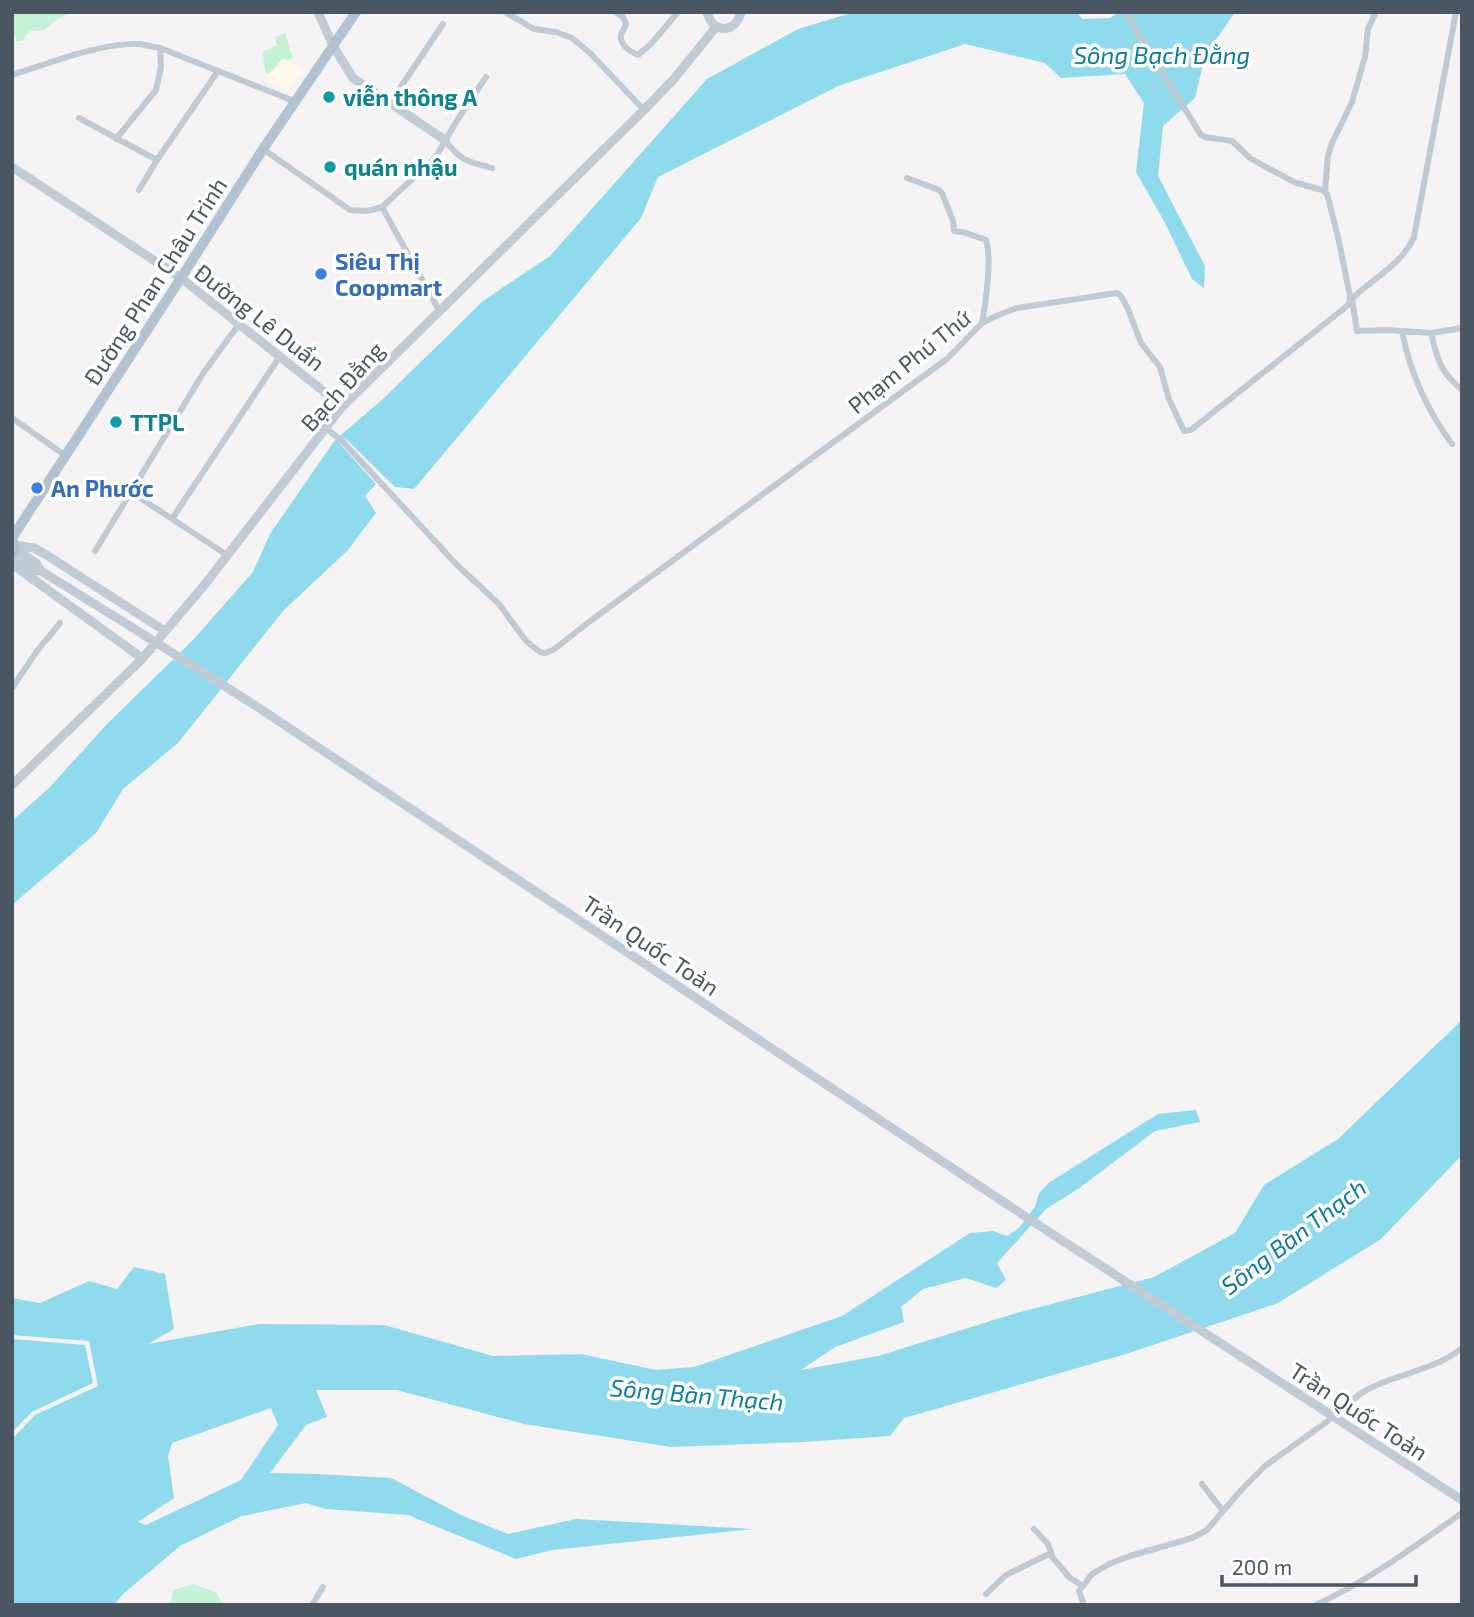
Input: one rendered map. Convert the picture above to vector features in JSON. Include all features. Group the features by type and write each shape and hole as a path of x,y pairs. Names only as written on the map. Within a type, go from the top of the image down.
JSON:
{"main road":[{"path":"318,12 333,46 353,78 446,140"},
{"name":"Đường Phan Châu Trinh","path":"13,547 66,456 262,149 356,12"},
{"path":"707,12 708,19 716,27"},
{"name":"Bạch Đằng","path":"12,785 142,658 227,555 342,406 644,110 673,80 716,27 732,26 740,18 741,12"},
{"name":"Đường Lê Duẩn","path":"13,171 181,278 342,406"},
{"path":"13,547 33,548 45,554 165,631"},
{"name":"Trần Quốc Toản","path":"13,547 36,563 41,571 259,708 1023,1215 1462,1500"},
{"path":"12,564 142,658"}],"street":[{"path":"505,12 534,30 556,32 572,38 590,52 644,110"},
{"path":"616,12 626,24 620,36 621,40 630,51 638,55 678,12"},
{"path":"1125,12 1201,135 1232,141 1250,158 1264,166 1294,182 1325,191"},
{"path":"1376,12 1368,29 1365,57 1352,102 1328,155 1325,191 1338,237 1357,331 1431,332 1462,328"},
{"path":"1351,300 1399,260 1414,237 1456,12"},
{"path":"390,103 443,24"},
{"path":"12,75 95,50 139,44 160,48 295,101"},
{"path":"116,139 156,89 161,67 160,48"},
{"path":"139,190 218,71"},
{"path":"262,149 350,210 367,211 382,207 435,158 486,77"},
{"path":"79,118 157,160"},
{"path":"446,140 454,152 465,161 492,168"},
{"path":"907,178 939,190 953,221 954,231 986,240 988,260 982,323"},
{"path":"382,207 440,312"},
{"name":"Phạm Phú Thứ","path":"326,428 343,442 457,565 499,604 526,640 540,653 545,653 948,358 982,323 1017,309 1116,293 1121,296 1128,309 1140,343 1160,367 1169,399 1181,426 1187,432 1342,310 1351,300"},
{"path":"94,551 204,372 240,324"},
{"path":"1402,331 1408,357 1427,405 1452,444"},
{"path":"1431,332 1442,369 1462,390"},
{"path":"172,519 280,356"},
{"path":"12,418 66,456"},
{"path":"131,492 227,555"},
{"path":"12,688 60,623"},
{"path":"1340,1413 1361,1394 1446,1359 1462,1348"},
{"path":"1084,1605 1079,1591 1092,1574 1111,1563 1196,1537 1207,1530 1265,1466 1328,1421"},
{"path":"1202,1484 1223,1511"},
{"path":"1316,1605 1367,1578 1462,1513"},
{"path":"1034,1528 1048,1544 1053,1558 1070,1578 1083,1586"},
{"path":"986,1594 1006,1576 1051,1553"},
{"path":"312,1605 323,1587"}],"shaded area":[{"path":"283,58 304,70 288,91 263,79"}],"green space":[{"path":"12,12 70,12 44,30 30,31 24,40 16,42 16,36 12,37 12,23 16,24 12,21"},
{"path":"285,33 293,58 283,58 269,74 265,72 263,52 277,45 275,37"},
{"path":"193,1584 217,1593 222,1605 171,1605 173,1590"}],"water":[{"name":"Sông Bạch Đằng","path":"855,12 1076,12 1083,19 1110,18 1120,12 1235,12 1205,56 1195,98 1163,126 1158,176 1205,266 1204,288 1192,279 1136,172 1144,103 1125,74 1061,78 1045,63 965,44 838,86 658,177 641,218 414,489 395,487 346,439 340,444 376,484 365,496 376,513 347,551 283,611 178,743 123,789 96,833 12,905 12,821 49,788 107,724 193,640 253,572 270,534 335,440 383,399 483,301 550,256 707,79 798,29"},
{"name":"Sông Bàn Thạch","path":"1462,1020 1462,1155 1381,1239 1278,1303 1126,1354 904,1418 890,1436 671,1447 524,1424 397,1390 316,1390 327,1417 306,1425 270,1473 391,1478 461,1515 508,1534 576,1519 754,1529 552,1550 516,1559 408,1515 326,1509 306,1503 242,1516 180,1546 123,1594 114,1605 12,1605 12,1439 35,1415 98,1386 89,1341 12,1335 12,1298 40,1303 89,1281 117,1289 134,1267 165,1274 174,1329 148,1344 259,1324 384,1325 493,1356 581,1354 656,1370 694,1367 842,1316 970,1233 993,1231 1007,1236 1019,1228 1035,1207 1039,1193 1050,1182 1158,1114 1196,1110 1200,1122 1155,1131 1078,1189 1046,1209 997,1263 1006,1280 996,1288 966,1278 923,1289 901,1307 904,1322 835,1347 801,1370 878,1356 1013,1314 1154,1277 1235,1233 1264,1185 1338,1139","holes":["271,1408 278,1425 241,1480 146,1525 138,1522 174,1498 168,1456 172,1443"]},
{"path":"12,1339 85,1345 93,1383 32,1412 12,1432"}],"place":[{"name":"viễn thông A","path":"329,97"},
{"name":"quán nhậu","path":"330,167"},
{"name":"Siêu Thị Coopmart","path":"321,274"},
{"name":"TTPL","path":"116,422"},
{"name":"An Phước","path":"37,488"}]}
